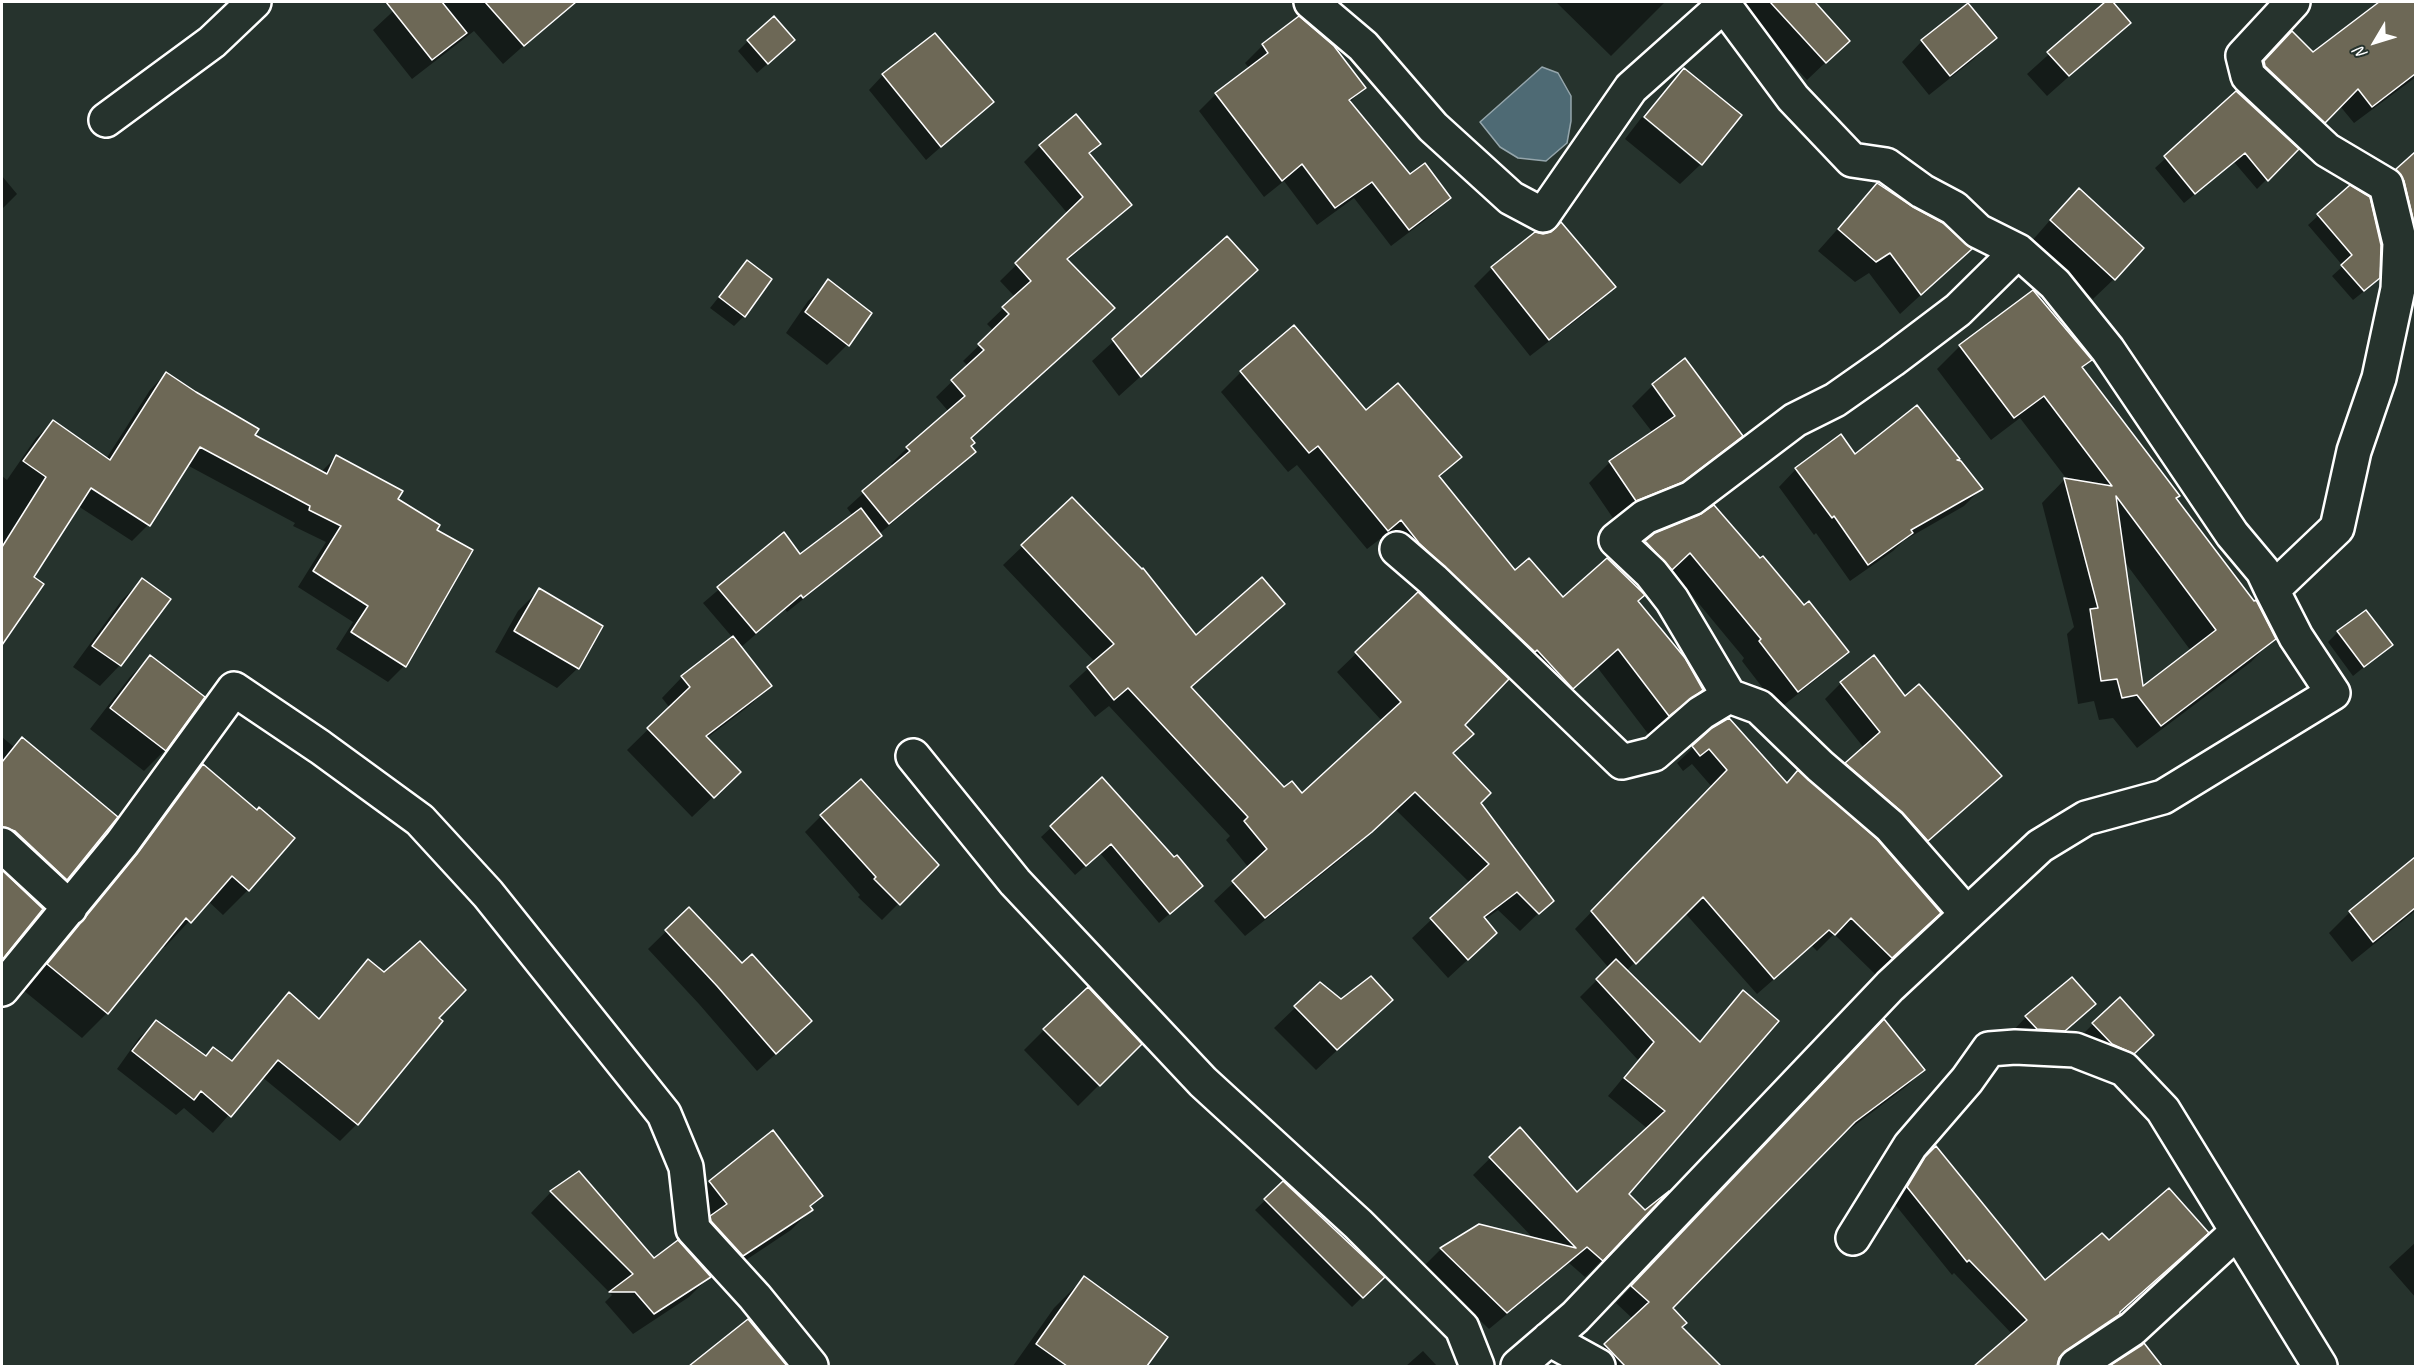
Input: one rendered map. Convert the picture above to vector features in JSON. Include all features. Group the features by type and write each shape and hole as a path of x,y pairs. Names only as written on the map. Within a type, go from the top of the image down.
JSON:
{"street":[{"path":"106,120 212,42 254,2"},
{"path":"1311,2 1363,46 1433,127 1512,198 1543,215 1631,88 1722,3 1793,98 1852,160 1886,165 1922,191 1954,208 1978,231 2018,251 2055,284 2108,350 2226,526 2263,571 2296,638 2333,693 2163,797 2086,818 2040,846 1890,986 1575,1317 1518,1366"},
{"path":"2272,590 2337,528 2354,452 2379,378 2408,253 2386,185 2327,150 2248,76 2243,56 2293,2"},
{"path":"1966,914 1890,826 1820,766 1759,707 1729,696 1672,600 1652,573 1616,540 1645,517 1692,498 1795,420 1835,400 1892,360 1958,310 2018,251"},
{"path":"1397,549 1433,580 1622,762 1654,754 1701,713 1729,696"},
{"path":"2,989 122,843 234,689 320,747 420,820 488,894 664,1114 686,1167 693,1229 755,1297 811,1366"},
{"path":"913,756 1015,882 1203,1082 1358,1224 1462,1328 1478,1366"},
{"path":"2,845 70,908"},
{"path":"1853,1238 1910,1146 1967,1080 1989,1049 2014,1047 2075,1050 2124,1069 2163,1110 2320,1366"},
{"path":"2076,1366 2132,1329 2237,1232"},
{"path":"1549,1339 1598,1366"}],"water":[{"path":"1542,67 1558,73 1571,96 1571,121 1567,143 1546,161 1518,158 1500,147 1480,122"}],"building":[{"path":"386,2 442,2 467,33 432,60"},
{"path":"485,2 576,2 524,46"},
{"path":"1770,2 1815,2 1850,41 1826,63"},
{"path":"2105,2 2113,2 2131,23 2069,76 2047,52"},
{"path":"2379,2 2415,2 2415,74 2372,107 2358,89 2325,123 2265,66 2264,61 2292,31 2313,52"},
{"path":"1968,3 1997,38 1950,76 1921,40"},
{"path":"774,16 795,40 768,64 747,40"},
{"path":"1299,16 1334,46 1366,88 1349,100 1410,174 1425,163 1451,198 1409,230 1372,182 1335,208 1302,164 1282,181 1215,93 1268,53 1262,44"},
{"path":"935,33 994,102 941,147 882,74"},
{"path":"1684,68 1742,115 1702,165 1644,117"},
{"path":"2236,91 2299,149 2268,181 2245,153 2195,194 2164,156"},
{"path":"1076,114 1101,144 1089,153 1132,205 1067,259 1115,308 971,438 975,443 971,446 976,452 889,524 862,491 910,451 906,447 965,396 951,380 984,350 978,344 1009,314 1002,307 1031,281 1015,263 1083,197 1039,145"},
{"path":"2415,152 2415,227 2404,181 2396,169"},
{"path":"1877,183 1913,207 1943,223 1972,249 1921,295 1890,253 1876,262 1838,229"},
{"path":"2350,185 2370,197 2381,245 2380,278 2364,291 2341,265 2352,255 2317,214"},
{"path":"2079,188 2144,248 2115,280 2050,220"},
{"path":"1561,222 1616,287 1549,340 1491,267 1535,232 1543,234 1551,232"},
{"path":"1227,236 1258,270 1141,377 1112,339"},
{"path":"747,260 772,279 745,317 719,297"},
{"path":"828,279 872,313 849,346 805,312"},
{"path":"2033,290 2092,360 2082,367 2180,496 2176,498 2254,601 2256,600 2276,639 2161,726 2137,695 2122,698 2117,679 2101,681 2090,609 2098,608 2064,478 2112,486 2044,396 2014,418 1959,345","holes":["2116,496 2216,630 2143,686"]},
{"path":"1294,325 1366,410 1398,383 1462,457 1439,476 1515,570 1529,558 1563,597 1607,558 1645,595 1638,601 1685,658 1703,690 1669,716 1618,649 1573,689 1537,650 1535,652 1419,543 1401,520 1388,531 1318,446 1309,453 1240,371"},
{"path":"1685,358 1743,436 1683,482 1636,501 1609,461 1675,416 1652,384"},
{"path":"166,372 259,429 255,435 327,474 336,455 403,491 398,499 440,525 437,530 473,550 406,667 351,632 368,606 313,571 341,526 309,510 310,506 200,447 150,526 91,488 34,577 44,584 2,645 2,547 46,477 23,461 53,420 110,460"},
{"path":"1917,405 1960,459 1957,460 1961,461 1983,489 1911,530 1913,533 1868,565 1834,516 1832,518 1795,468 1841,434 1855,454"},
{"path":"1072,497 1143,568 1196,635 1262,577 1285,604 1191,687 1284,787 1292,781 1302,793 1401,702 1355,652 1418,592 1509,679 1465,725 1474,734 1453,753 1491,793 1481,803 1554,901 1539,914 1517,892 1484,917 1497,933 1468,960 1430,918 1489,864 1415,792 1372,832 1265,918 1232,881 1267,849 1244,821 1248,817 1128,688 1114,700 1087,667 1114,644 1021,545"},
{"path":"1714,505 1760,558 1763,556 1804,605 1809,601 1849,652 1798,692 1759,641 1761,639 1690,553 1672,570 1645,541 1655,533 1699,515"},
{"path":"861,508 882,536 803,598 801,595 756,633 717,587 784,532 800,554"},
{"path":"142,578 171,599 121,666 92,646"},
{"path":"539,588 603,626 579,669 514,631"},
{"path":"2366,610 2393,645 2364,667 2337,631"},
{"path":"733,636 772,686 706,736 741,772 714,798 647,728 690,687 681,676"},
{"path":"150,655 205,697 166,751 110,708"},
{"path":"1874,655 1905,696 1919,684 2002,776 1928,841 1902,812 1845,763 1880,732 1840,682"},
{"path":"1729,718 1787,783 1798,770 1877,839 1941,913 1892,958 1851,918 1835,935 1829,930 1774,979 1703,897 1636,964 1591,911 1727,770 1709,749 1700,756 1692,746 1712,728"},
{"path":"22,737 118,817 67,880 15,831 2,827 2,762"},
{"path":"203,764 257,810 259,807 295,838 249,891 232,876 191,923 186,918 108,1014 47,964 137,854"},
{"path":"1102,777 1174,857 1177,855 1203,886 1170,914 1111,844 1086,866 1050,826"},
{"path":"861,779 939,865 900,905 874,879 876,877 820,815"},
{"path":"2415,857 2415,908 2373,942 2349,911"},
{"path":"2,870 43,909 2,960"},
{"path":"689,907 742,963 752,954 812,1021 776,1054 665,930"},
{"path":"420,941 466,990 439,1018 443,1021 358,1125 278,1060 231,1117 201,1091 194,1100 132,1051 156,1020 206,1056 213,1047 232,1061 289,992 319,1019 368,959 384,972"},
{"path":"1616,959 1700,1042 1743,990 1779,1021 1629,1194 1645,1210 1669,1191 1603,1261 1587,1247 1507,1313 1440,1248 1479,1224 1576,1248 1489,1157 1520,1127 1577,1192 1665,1111 1624,1078 1654,1042 1596,979"},
{"path":"1371,976 1393,1000 1337,1050 1294,1006 1320,982 1341,999"},
{"path":"2072,977 2096,1004 2065,1031 2037,1029 2025,1016"},
{"path":"1088,987 1142,1044 1100,1086 1043,1029"},
{"path":"2120,997 2154,1035 2134,1054 2112,1044 2092,1023"},
{"path":"1884,1019 1925,1070 1855,1122 1673,1308 1687,1323 1682,1327 1721,1366 1625,1366 1604,1344 1649,1302 1631,1286"},
{"path":"773,1130 823,1196 810,1206 813,1210 743,1256 711,1221 710,1216 727,1204 709,1181"},
{"path":"1936,1146 2045,1280 2102,1233 2109,1240 2169,1188 2209,1233 2120,1314 2065,1351 2059,1358 2057,1366 1974,1366 2027,1320 1969,1260 1967,1262 1907,1187 1925,1157"},
{"path":"579,1171 654,1258 678,1240 711,1277 654,1314 635,1292 609,1292 633,1274 550,1191"},
{"path":"1283,1181 1385,1277 1363,1298 1264,1199"},
{"path":"1084,1276 1168,1337 1147,1366 1067,1366 1036,1344"},
{"path":"748,1319 787,1366 689,1366"},
{"path":"2144,1343 2162,1366 2109,1366 2142,1345"}]}
